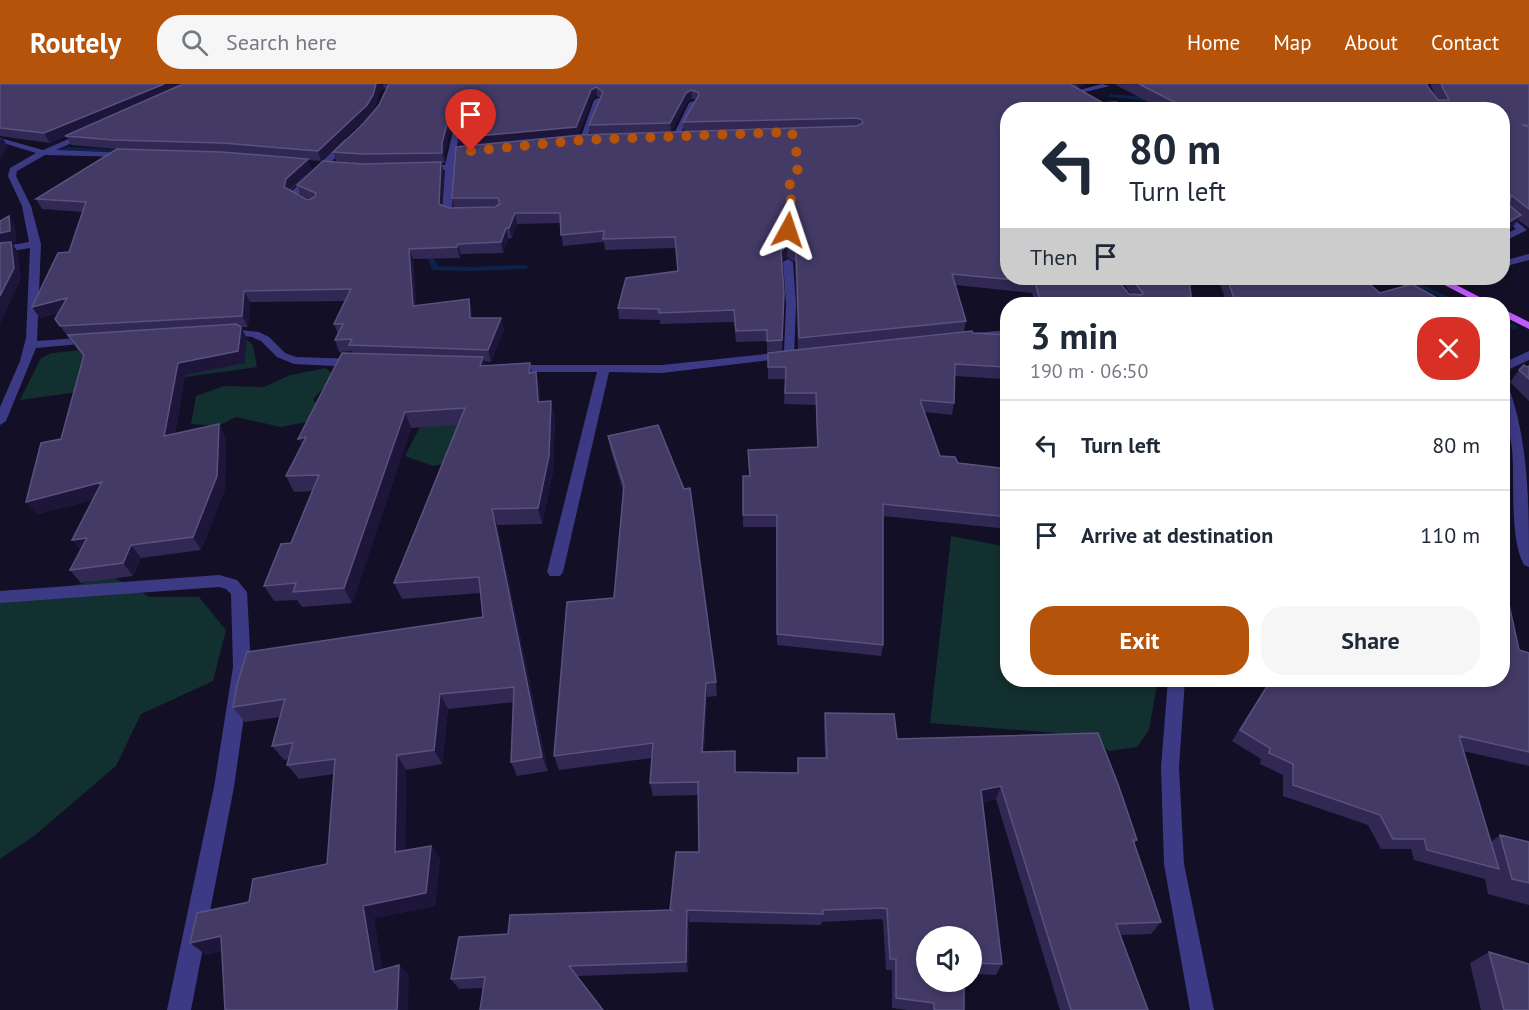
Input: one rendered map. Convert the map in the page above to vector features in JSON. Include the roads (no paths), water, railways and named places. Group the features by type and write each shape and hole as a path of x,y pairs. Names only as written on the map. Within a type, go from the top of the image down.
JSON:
{"main road":[{"path":"1068,88 1084,97"},
{"path":"1454,285 1475,297"},
{"path":"1510,316 1529,326"}],"street":[{"path":"1076,92 1106,86 1105,84"},
{"path":"582,140 598,100"},
{"path":"683,137 669,138 693,103"},
{"path":"462,108 451,153 447,211 469,213"},
{"path":"0,421 31,345 36,244 31,219 19,186 12,176 13,170 42,152 96,129"},
{"path":"313,205 294,198 318,165 352,137"},
{"path":"0,140 42,152 142,156"},
{"path":"572,141 592,140"},
{"path":"451,153 482,150"},
{"path":"318,165 339,168"},
{"path":"417,168 451,167"},
{"path":"1510,219 1522,230 1510,236"},
{"path":"0,250 36,244"},
{"path":"1510,262 1529,257"},
{"path":"505,368 662,369 794,354 788,262"},
{"path":"206,333 232,331 255,334 265,339 281,355 294,360 367,363"},
{"path":"960,338 1000,334"},
{"path":"31,345 101,340"},
{"path":"1510,364 1529,355"},
{"path":"555,573 603,370"},
{"path":"1510,404 1515,423 1529,561"},
{"path":"0,597 219,581 231,585 239,592 242,666 224,787 179,1010"},
{"path":"1176,687 1170,767 1174,864 1202,1010"}],"waterway":[{"path":"1110,96 1156,100"},
{"path":"361,125 371,107"},
{"path":"53,152 68,149 121,152"},
{"path":"432,245 430,257 435,268 525,267"},
{"path":"1419,285 1445,297"},
{"path":"1510,326 1514,328"}]}
